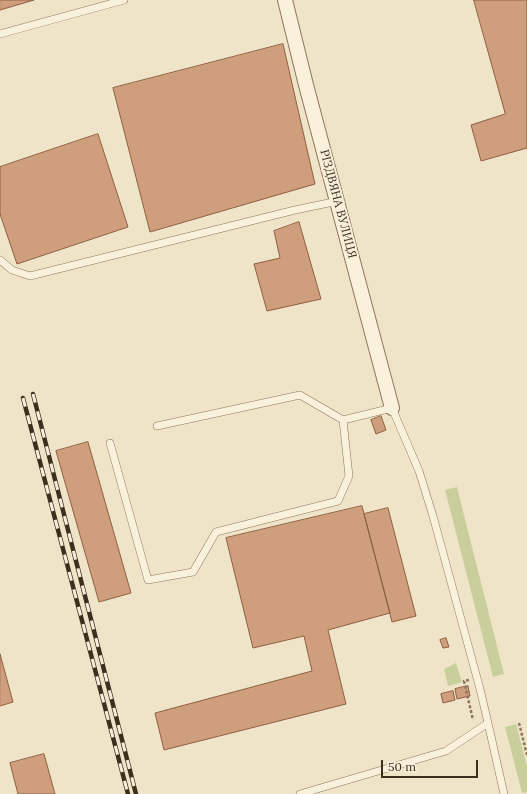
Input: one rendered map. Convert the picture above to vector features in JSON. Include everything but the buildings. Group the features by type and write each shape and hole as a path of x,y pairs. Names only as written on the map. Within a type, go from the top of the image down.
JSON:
{"street":[{"name":"РІЗДВЯНА ВУЛИЦЯ","path":"285,0 306,85 392,408"}],"lane":[{"path":"0,34 124,0"},
{"path":"0,260 12,270 30,276 295,210 338,201"},
{"path":"157,426 300,395 343,420 392,408 419,472 435,524 477,678 504,794"},
{"path":"110,443 148,580 193,572 216,532 338,501 349,476 343,420"},
{"path":"300,794 446,751 488,723"}],"path":[{"path":"473,720 464,681 477,678"},
{"path":"519,722 527,755"}],"green space":[{"path":"457,487 504,674 493,677 445,490"},
{"path":"456,663 462,682 448,686 444,669"},
{"path":"516,724 527,766 527,792 522,793 505,727"}],"railway":[{"path":"33,394 136,794"},
{"path":"23,398 128,794"}]}
